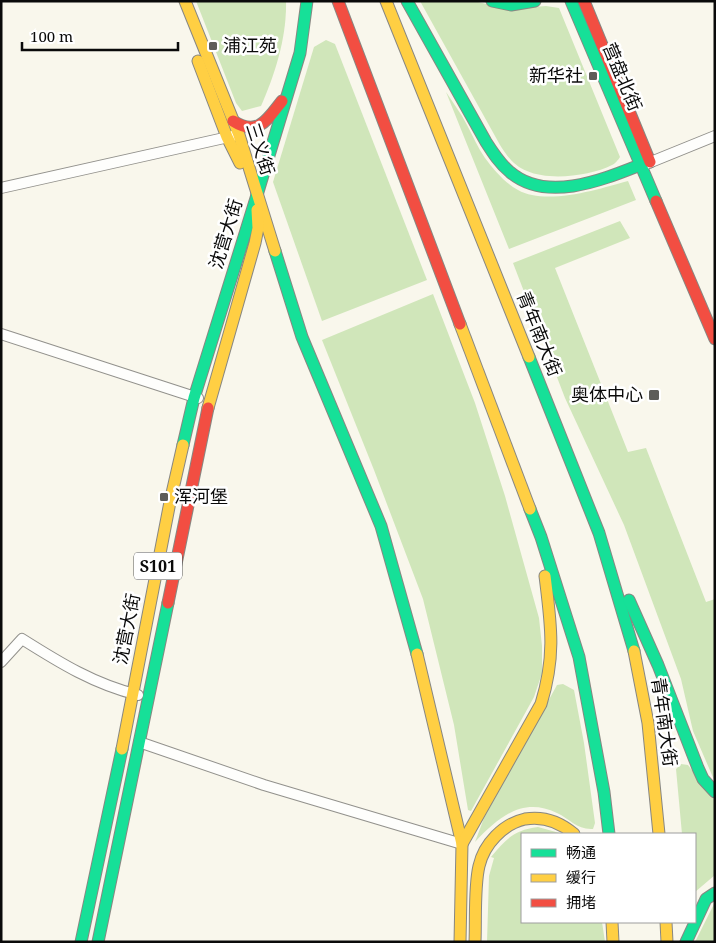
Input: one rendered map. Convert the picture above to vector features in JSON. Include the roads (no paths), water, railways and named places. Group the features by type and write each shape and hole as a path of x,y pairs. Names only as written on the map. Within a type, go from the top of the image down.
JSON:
{"main road":[{"name":"三义街","path":"175,1 257,195"},
{"name":"三义街","path":"185,1 233,121 233,136"},
{"path":"307,1 300,53 257,195 302,337 381,526 424,678 462,844 460,942"},
{"path":"338,1 542,537 579,657 604,792 609,833"},
{"name":"青年南大街","path":"386,1 599,533 642,686 650,739 659,833"},
{"path":"407,1 486,142 508,171 519,179 546,186 575,185 608,178 645,164 715,340"},
{"path":"492,1 511,5 534,1"},
{"name":"营盘北街","path":"571,1 645,164"},
{"name":"营盘北街","path":"584,1 645,164"},
{"path":"233,121 242,128 258,127 265,122 289,92"},
{"name":"沈营大街","path":"81,942 170,502 194,398 257,195"},
{"name":"沈营大街","path":"98,942 210,400 255,243 258,228 257,195"},
{"path":"599,533 658,665 698,768 703,779 715,792"},
{"path":"462,844 532,720 546,687 551,665 552,645 542,537"},
{"path":"475,942 479,865 494,838 505,827 517,821 538,817 566,827 573,833"},
{"path":"696,920 706,899 715,893"},
{"path":"611,923 613,939"},
{"path":"666,923 666,942"},
{"path":"686,942 695,923"}],"street":[{"path":"1,188 233,136"},
{"path":"645,164 715,136"},
{"path":"1,334 194,398 210,400"},
{"path":"1,662 22,639 65,666 102,684 148,697"},
{"path":"139,742 264,785 462,844"}],"place":[{"name":"浦江苑","path":"213,46"},
{"name":"新华社","path":"593,76"},
{"name":"奥体中心","path":"654,395"},
{"name":"浑河堡","path":"164,497"}]}
